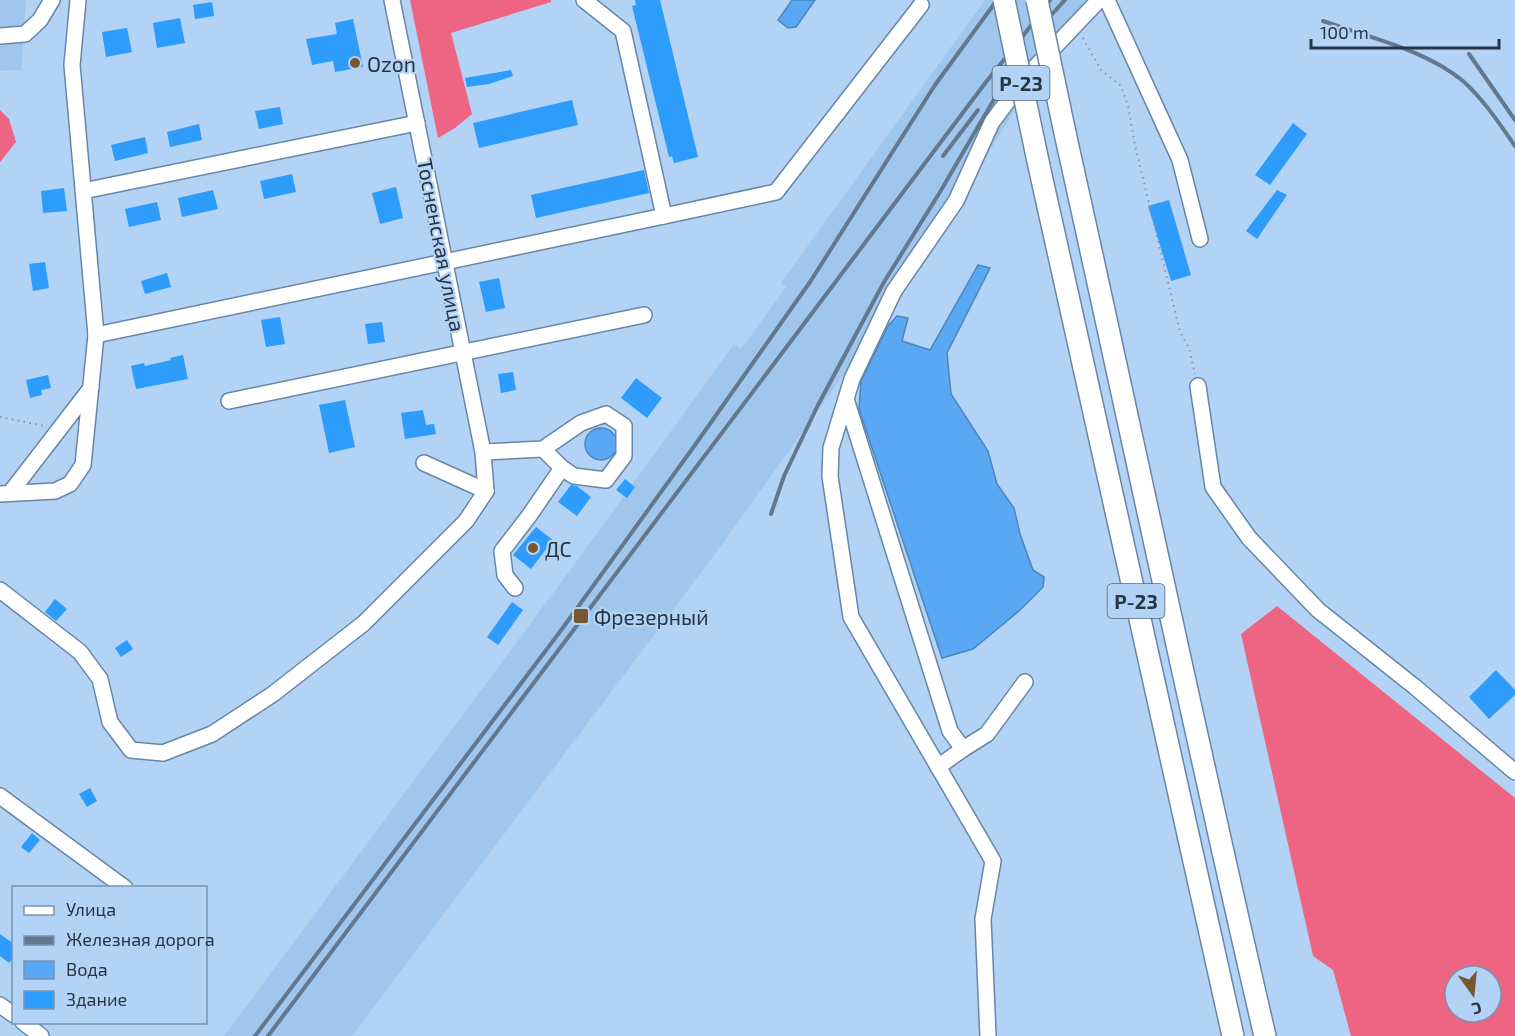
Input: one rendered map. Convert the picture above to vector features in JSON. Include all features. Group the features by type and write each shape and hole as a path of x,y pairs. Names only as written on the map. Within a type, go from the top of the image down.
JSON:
{"highway":[{"name":"Р-23","path":"1004,0 1233,1036"},
{"name":"Р-23","path":"1037,0 1176,644 1265,1036"}],"street":[{"path":"0,36 25,34 40,20 52,0"},
{"path":"5,494 55,491 70,484 83,465 96,335 72,65 78,0"},
{"name":"Тосненская улица","path":"392,0 483,452 486,490"},
{"path":"584,0 623,31 664,216"},
{"path":"988,1036 983,919 993,861 851,617 830,476 831,448 852,379 894,291 956,201 992,122 1024,79 1099,0"},
{"path":"1107,0 1180,160 1200,239"},
{"path":"96,335 776,192 921,5"},
{"path":"83,191 417,123"},
{"path":"229,400 644,315"},
{"path":"1198,386 1213,487 1249,538 1318,610 1415,687 1515,772"},
{"path":"5,494 91,388"},
{"path":"846,399 951,731 963,749"},
{"path":"483,452 543,449 581,423 606,414 624,426 624,456 606,480 574,476 562,468 543,449"},
{"path":"0,590 80,652 100,679 110,722 131,750 163,753 212,734 273,694 364,623 466,520 486,490 424,463"},
{"path":"515,588 505,575 501,551 529,516 562,468"},
{"path":"938,767 987,734 1025,682"},
{"path":"0,796 122,886"},
{"path":"24,1024 41,1036"}],"path":[{"path":"1075,26 1101,70 1121,86 1128,106 1180,332 1189,348 1198,386"},
{"path":"0,417 60,429"}],"shaded area":[{"path":"0,0 26,0 21,70 0,71"},
{"path":"410,0 551,0 551,2 451,33 472,114 438,138"},
{"path":"985,0 1085,0 898,299 712,558 352,1036 224,1036 574,565 734,344 741,349 786,287 781,283"},
{"path":"0,110 9,119 16,142 0,162"},
{"path":"1277,606 1515,798 1515,1036 1351,1036 1333,970 1313,956 1241,634"}],"water":[{"path":"792,0 815,0 796,27 788,28 778,20"},
{"path":"978,265 990,268 947,353 951,394 988,451 997,484 1014,508 1020,534 1033,570 1044,577 1043,587 1019,611 973,649 942,658 859,409 861,381 888,326 897,316 908,318 902,341 930,350"},
{"path":"601,428 612,433 617,444 612,455 601,460 590,455 585,444 590,433"}],"building":[{"path":"635,0 660,0 698,157 674,163 672,156 669,157 632,6 636,5"},
{"path":"212,2 214,16 195,19 193,5"},
{"path":"180,18 185,43 157,48 153,23"},
{"path":"353,19 363,67 335,72 333,61 312,65 306,39 337,34 335,23"},
{"path":"127,28 132,52 106,57 102,32"},
{"path":"511,70 513,76 489,84 467,87 465,78"},
{"path":"572,100 578,125 479,148 473,123"},
{"path":"280,107 283,124 259,129 255,111"},
{"path":"1293,123 1307,134 1270,185 1255,175"},
{"path":"199,124 202,140 170,147 167,132"},
{"path":"145,137 148,153 115,161 111,145"},
{"path":"644,170 649,193 536,218 531,195"},
{"path":"292,174 296,192 264,199 260,181"},
{"path":"396,187 403,218 380,224 372,193"},
{"path":"64,188 67,211 43,213 41,191"},
{"path":"213,190 218,209 182,217 178,198"},
{"path":"1277,190 1287,195 1257,239 1246,231"},
{"path":"1169,200 1191,275 1171,281 1148,206"},
{"path":"157,202 161,220 129,227 125,209"},
{"path":"45,262 49,288 33,291 29,264"},
{"path":"167,273 171,287 145,294 141,281"},
{"path":"499,278 505,308 486,312 479,282"},
{"path":"280,317 285,344 266,347 261,320"},
{"path":"382,322 385,342 368,344 365,324"},
{"path":"183,355 188,379 136,389 131,366 144,363 145,366"},
{"path":"513,372 516,390 501,393 498,374"},
{"path":"48,375 51,388 41,390 42,395 30,398 26,380"},
{"path":"636,378 662,398 647,418 621,398"},
{"path":"345,400 355,447 329,453 319,405"},
{"path":"423,410 426,425 434,424 436,434 405,439 401,413"},
{"path":"625,479 635,487 627,498 616,490"},
{"path":"571,485 577,486 591,497 577,516 558,502"},
{"name":"ДС","path":"536,527 553,540 531,569 513,555"},
{"path":"55,599 67,609 56,621 45,612"},
{"path":"512,602 523,610 498,645 487,637"},
{"path":"127,640 133,649 121,657 115,648"},
{"path":"1496,670 1515,690 1515,695 1489,719 1469,697"},
{"path":"90,788 97,801 87,807 79,794"},
{"path":"32,833 40,840 29,853 21,847"},
{"path":"0,934 12,943 12,959 9,963 0,956"}],"railway":[{"path":"255,1036 562,629 695,445 810,282 935,85 997,0"},
{"path":"268,1036 1050,0"},
{"path":"1043,24 1065,0"},
{"path":"1323,21 1396,45 1448,70 1478,96 1515,146"},
{"path":"1469,54 1515,120"},
{"path":"771,514 784,476 818,405 884,282 1017,60"},
{"path":"943,156 978,110"}],"place":[{"name":"Ozon","path":"355,63"},
{"name":"ДС","path":"533,548"},
{"name":"Фрезерный","path":"581,616"}]}
